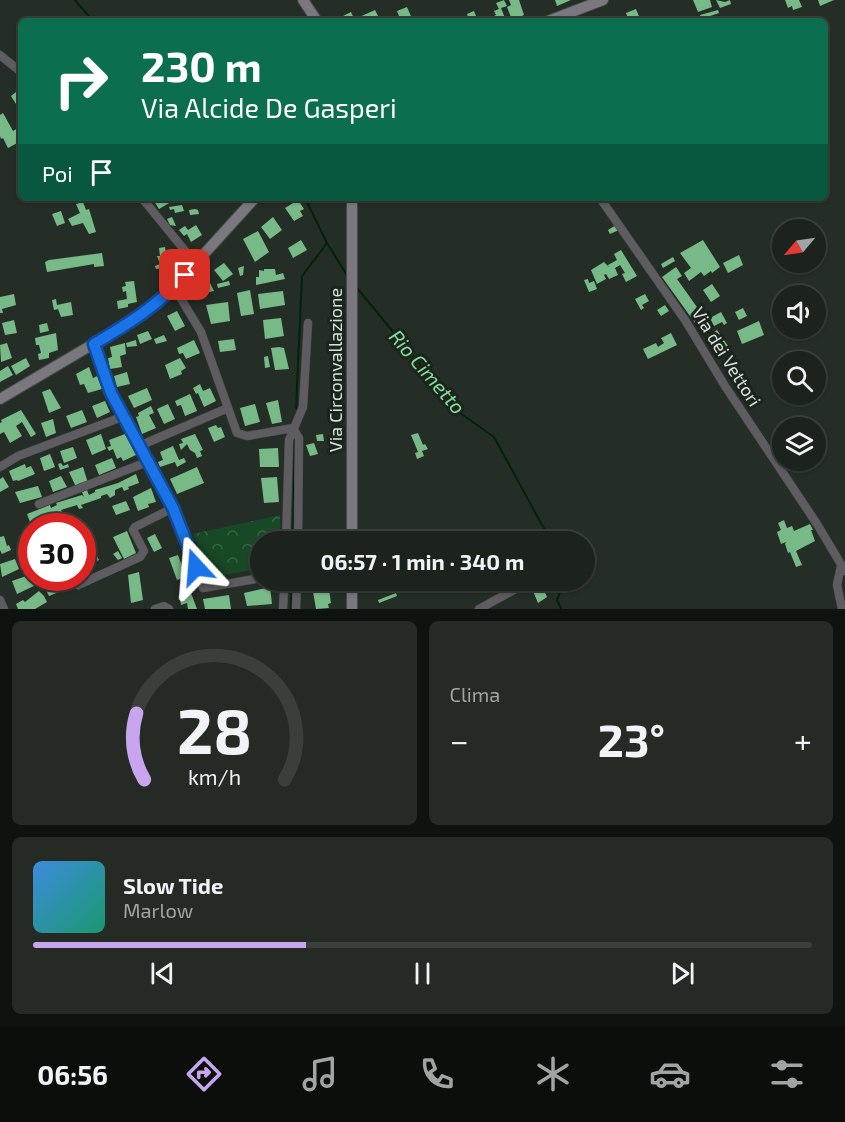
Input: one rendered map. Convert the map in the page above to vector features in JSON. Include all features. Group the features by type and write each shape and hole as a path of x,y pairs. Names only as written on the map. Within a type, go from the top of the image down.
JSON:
{"main road":[{"path":"303,0 314,18"},
{"path":"556,18 603,0"},
{"path":"0,399 144,314 174,287 252,201"},
{"name":"Via Circonvallazione","path":"352,531 353,202"},
{"path":"352,591 352,609"}],"street":[{"path":"0,55 18,70"},
{"path":"144,201 195,263"},
{"name":"Via dei Vettori","path":"602,201 685,320 724,386 817,524 843,568 837,585 842,609"},
{"path":"174,287 201,332 239,435 270,433 293,428"},
{"path":"286,531 289,440 303,407 308,323"},
{"path":"94,344 122,417 173,508 190,546 203,588 250,580"},
{"path":"139,446 228,408"},
{"path":"0,467 18,456 122,417"},
{"path":"293,428 300,438 298,531"},
{"path":"39,504 147,462"},
{"path":"96,577 140,557 144,551 133,530 135,527 173,508"},
{"path":"283,609 284,591"},
{"path":"296,609 297,591"},
{"path":"479,609 512,591"},
{"path":"0,600 4,609"},
{"path":"155,609 164,606 169,609"}],"green space":[{"path":"280,515 280,531 250,531 250,570 204,579 198,552 200,551 193,534"}],"building":[{"path":"504,0 507,6 501,8 505,18 492,18 496,15 494,11 499,9 496,3"},
{"path":"509,0 519,0 524,15 511,18 507,7 511,5"},
{"path":"555,0 571,0 557,6"},
{"path":"693,0 710,0 712,7 698,12"},
{"path":"716,0 725,2 730,0 731,4 720,8"},
{"path":"785,0 799,0 802,7 793,10 792,6 788,8"},
{"path":"818,0 834,0 820,6"},
{"path":"407,7 412,18 400,18 397,11"},
{"path":"636,9 640,18 628,18 626,13"},
{"path":"375,10 379,18 357,18"},
{"path":"718,10 719,13 704,18 701,18 700,15"},
{"path":"474,11 476,16 468,17 467,14"},
{"path":"351,12 354,18 339,18"},
{"path":"16,92 18,93 18,107 11,96"},
{"path":"3,113 13,131 18,128 18,143 8,148 0,136 0,115"},
{"path":"154,201 170,201 171,202 159,209"},
{"path":"299,201 304,209 300,211 303,216 294,221 285,208"},
{"path":"83,202 86,210 89,209 96,232 89,234 83,223 72,226 68,219 80,213 76,204"},
{"path":"182,205 184,211 175,213 174,209 170,210 169,207"},
{"path":"195,209 199,214 190,215 189,210"},
{"path":"61,211 65,223 57,226 52,214"},
{"path":"172,217 176,226 170,225 167,219"},
{"path":"273,217 282,230 270,239 261,227"},
{"path":"196,225 202,235 191,242 187,234 184,236 179,230 185,226 188,230"},
{"path":"616,225 619,230 610,234 608,230"},
{"path":"258,231 269,252 255,262 243,239"},
{"path":"301,240 307,250 293,258 288,248"},
{"path":"703,240 720,267 704,276 701,272 689,281 684,273 691,268 680,253"},
{"path":"165,247 168,267 156,269 155,266 160,264 157,256 160,256 159,248"},
{"path":"621,250 637,276 626,282 622,274 625,273 620,265 615,268 618,275 609,279 606,274 604,275 606,279 597,284 591,270 604,262 609,267 608,265 617,260 614,254"},
{"path":"102,253 104,266 94,267 94,264 47,272 45,262 49,260"},
{"path":"739,255 743,265 728,273 723,263"},
{"path":"673,257 675,261 663,268 661,264"},
{"path":"224,263 233,274 223,281 214,270"},
{"path":"244,266 243,275 240,276 238,268"},
{"path":"676,267 682,276 677,279 704,317 695,323 662,277"},
{"path":"264,269 275,269 276,275 283,273 285,279 256,285 259,270 264,271"},
{"path":"170,279 170,284 162,286 161,281"},
{"path":"208,279 214,291 200,294 196,284"},
{"path":"588,279 589,283 594,281 597,289 589,292 584,280"},
{"path":"134,281 137,302 118,309 117,301 127,299 126,291 123,292 122,287 126,286 125,282"},
{"path":"229,281 230,285 218,288 217,284"},
{"path":"712,284 720,296 711,302 703,290"},
{"path":"250,290 254,314 241,316 237,293"},
{"path":"283,291 285,305 260,309 258,294"},
{"path":"14,294 16,305 2,309 3,313 0,313 0,297"},
{"path":"645,294 649,301 642,305 644,308 641,310 635,299"},
{"path":"56,299 57,305 71,302 73,315 61,317 58,309 54,310 52,300"},
{"path":"228,302 230,321 211,324 206,305"},
{"path":"665,305 669,311 661,316 657,310"},
{"path":"743,308 747,316 739,320 735,312"},
{"path":"177,311 185,326 175,331 167,316"},
{"path":"721,312 727,323 724,325 722,322 714,326 710,318"},
{"path":"281,318 284,336 265,339 263,320"},
{"path":"14,320 17,333 5,335 2,323"},
{"path":"759,321 764,335 742,344 737,331"},
{"path":"47,323 49,331 40,333 39,325"},
{"path":"717,330 728,346 721,350 710,335"},
{"path":"148,331 152,339 140,344 137,335"},
{"path":"56,333 58,350 49,353 49,358 39,360 38,354 41,353 35,338"},
{"path":"671,333 677,345 648,359 643,349 656,343 658,347 664,343 661,338"},
{"path":"164,335 167,341 156,344 154,339"},
{"path":"234,339 236,350 220,352 218,341"},
{"path":"136,340 137,346 127,347 126,343"},
{"path":"194,340 200,353 186,359 183,353 179,354 177,348"},
{"path":"7,343 12,358 1,362 0,345"},
{"path":"125,343 126,354 120,356 122,367 110,369 108,358 112,357 110,347"},
{"path":"271,348 284,348 289,369 275,370"},
{"path":"268,356 270,367 265,368 264,357"},
{"path":"26,358 30,366 16,375 11,366"},
{"path":"180,358 186,368 181,371 182,374 170,379 165,365"},
{"path":"8,366 13,375 0,382 0,371"},
{"path":"89,367 93,378 97,376 102,389 88,393 84,384 80,385 76,374"},
{"path":"127,372 130,384 117,387 114,376"},
{"path":"200,384 203,391 210,388 216,401 204,407 198,393 196,394 193,388"},
{"path":"147,388 152,400 134,408 128,396"},
{"path":"50,389 61,408 49,413 42,392"},
{"path":"190,394 197,411 185,416 181,405 177,406 175,401"},
{"path":"278,400 282,422 272,424 266,403"},
{"path":"105,401 110,412 97,418 92,406"},
{"path":"168,404 175,419 164,424 157,409"},
{"path":"255,404 260,422 245,426 240,408"},
{"path":"151,406 154,413 149,415 156,428 142,434 136,417 139,416 138,413"},
{"path":"21,410 36,434 31,437 22,422 16,426 22,436 10,443 4,432 0,434 1,420"},
{"path":"82,410 87,422 71,428 66,416"},
{"path":"53,419 56,433 46,437 41,423"},
{"path":"216,425 218,428 221,427 225,437 214,442 208,428"},
{"path":"418,433 423,445 425,444 428,449 422,451 424,456 417,459 415,453 418,452 411,435"},
{"path":"101,434 106,449 92,455 86,440"},
{"path":"125,434 136,455 123,461 121,457 117,459 113,449 109,451 107,447 111,446 109,440"},
{"path":"195,434 203,450 200,451 202,456 197,458 187,444 181,450 179,444 183,443 181,439"},
{"path":"323,434 324,441 317,441 316,435"},
{"path":"314,443 318,454 310,456 306,445"},
{"path":"173,446 179,460 184,458 186,462 177,467 175,462 160,467 158,462 163,460 160,452"},
{"path":"73,447 77,458 64,463 60,451"},
{"path":"278,448 279,467 260,467 259,449"},
{"path":"50,454 55,467 44,471 40,458"},
{"path":"112,458 116,468 99,475 95,465"},
{"path":"61,463 63,466 68,464 69,467 60,470 58,464"},
{"path":"25,464 26,468 31,466 35,474 13,481 9,471"},
{"path":"83,467 88,483 76,487 69,472"},
{"path":"197,467 204,483 177,494 170,479"},
{"path":"136,474 139,483 124,491 122,487 115,490 115,495 110,498 107,494 101,496 101,498 81,505 83,508 79,509 77,505 58,513 30,513 50,505 51,508 57,505 56,503 82,495 84,497 82,492 87,490 89,495 95,490 118,483"},
{"path":"61,476 67,487 53,492 49,481"},
{"path":"3,477 9,487 0,492 0,479"},
{"path":"277,477 279,502 264,503 261,478"},
{"path":"38,486 42,497 20,503 15,492"},
{"path":"151,488 156,502 138,511 133,497"},
{"path":"126,501 130,510 116,515 112,506"},
{"path":"784,520 787,528 792,526 794,531 810,524 813,530 811,530 815,541 796,551 802,565 796,567 790,552 788,553 786,542 781,544 777,532 781,530 778,523"},
{"path":"127,531 136,553 124,559 113,537"},
{"path":"155,534 162,548 154,552 147,538"},
{"path":"4,536 11,550 2,554 0,537"},
{"path":"118,551 122,558 118,560 113,554"},
{"path":"178,555 186,577 177,580 169,558"},
{"path":"15,559 18,569 2,577 0,564"},
{"path":"139,572 143,600 131,603 128,575"},
{"path":"18,579 18,591 23,591 17,594 12,581"},
{"path":"39,591 47,602 35,609 18,609 16,604 23,600 25,602"},
{"path":"46,591 62,591 49,596"},
{"path":"270,591 272,604 247,606 244,593"},
{"path":"313,591 329,591 331,603 328,604 329,608 316,609"},
{"path":"533,591 544,591 547,597 538,603"},
{"path":"186,592 186,594 191,593 197,609 188,609 187,603 181,605 179,594"},
{"path":"396,593 397,596 379,603 378,600"},
{"path":"229,595 231,609 205,609 203,599"}],"waterway":[{"name":"Rio Cimetto","path":"75,0 90,18"},
{"name":"Rio Cimetto","path":"306,201 327,243 348,277"},
{"path":"296,408 302,276 327,243"},
{"name":"Rio Cimetto","path":"357,288 460,413 494,437 546,531"},
{"path":"293,531 295,439"},
{"path":"291,609 292,591"},
{"name":"Rio Cimetto","path":"561,591 557,600 561,609"}],"route":[{"path":"185,275 144,314 94,344 111,393 173,508 190,546 196,567"}]}
